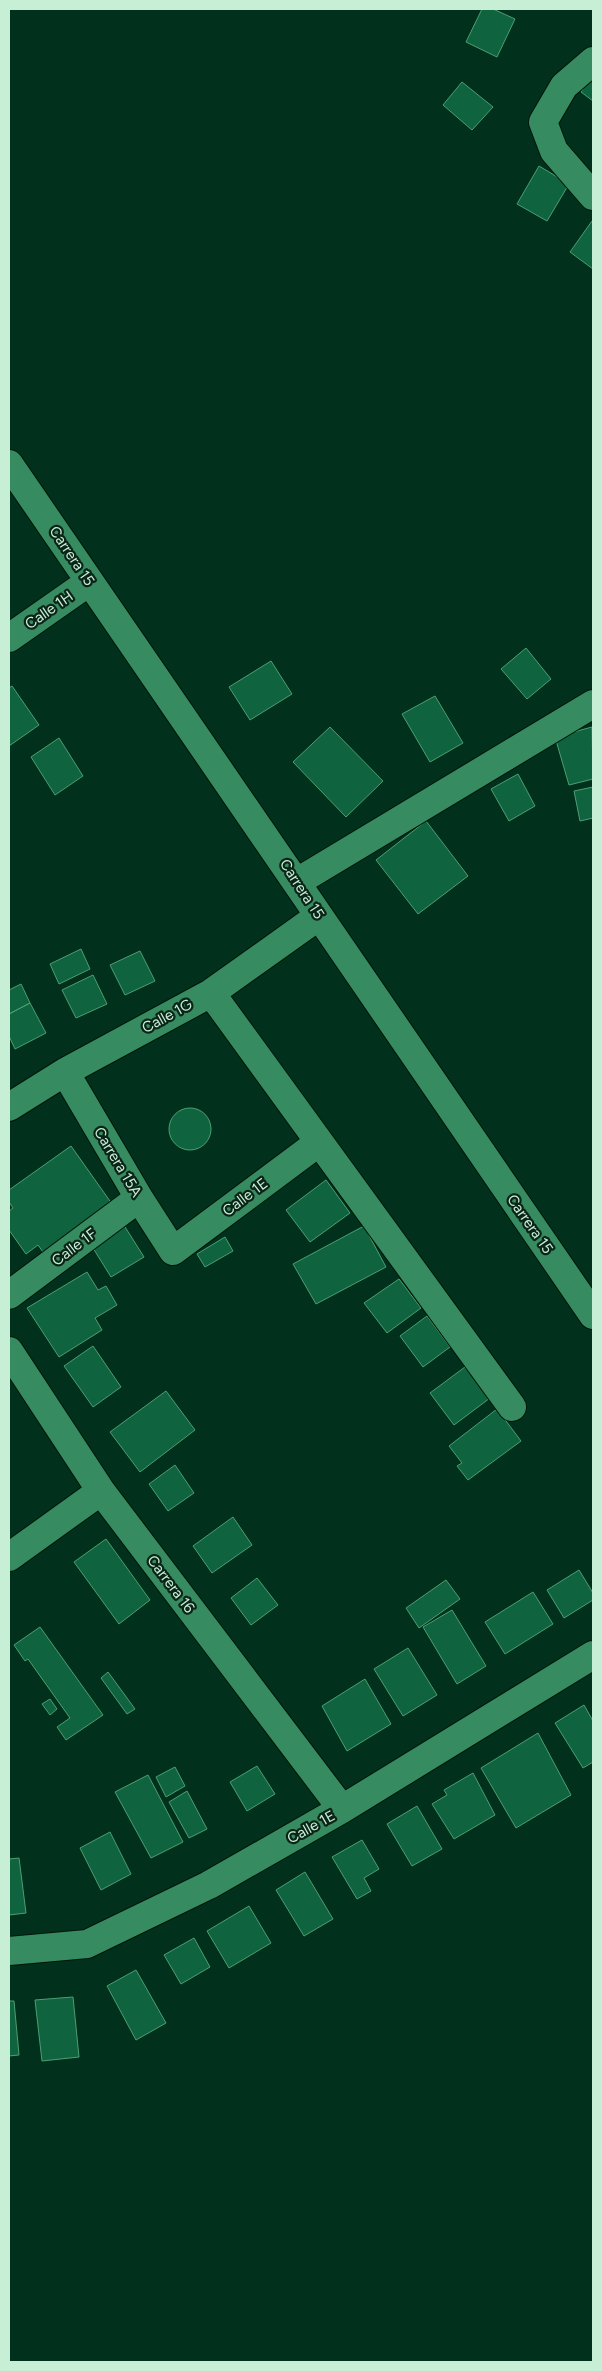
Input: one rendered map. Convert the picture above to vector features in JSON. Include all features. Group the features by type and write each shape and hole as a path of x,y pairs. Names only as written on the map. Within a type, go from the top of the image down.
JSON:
{"street":[{"path":"593,61 564,86 543,122 554,151 593,196"},
{"name":"Carrera 15","path":"9,464 593,1315"},
{"name":"Calle 1H","path":"9,638 89,582"},
{"path":"297,882 593,704"},
{"name":"Calle 1G","path":"9,1107 64,1072 211,993 319,916"},
{"path":"211,993 318,1143 512,1407"},
{"name":"Carrera 15A","path":"64,1072 173,1251"},
{"name":"Calle 1E","path":"173,1251 318,1143"},
{"name":"Calle 1F","path":"9,1295 139,1198"},
{"name":"Carrera 16","path":"9,1351 101,1491 342,1809"},
{"path":"9,1557 101,1491"},
{"name":"Calle 1E","path":"9,1951 87,1944 209,1885 342,1809 593,1655"}],"building":[{"path":"482,9 493,9 515,19 497,57 466,42"},
{"path":"593,74 593,101 581,92"},
{"path":"462,82 493,107 472,130 443,105"},
{"path":"539,166 569,184 547,221 517,204"},
{"path":"593,222 593,269 570,252"},
{"path":"526,648 551,679 527,699 501,669"},
{"path":"271,661 292,694 250,720 229,687"},
{"path":"12,686 39,725 9,746 9,688"},
{"path":"435,696 463,743 430,762 402,714"},
{"path":"330,727 383,781 346,817 293,762"},
{"path":"592,727 593,779 569,785 555,737"},
{"path":"59,738 83,776 55,795 31,757"},
{"path":"518,774 535,806 509,821 491,789"},
{"path":"593,787 593,818 580,821 574,791"},
{"path":"426,821 468,876 418,914 376,860"},
{"path":"81,949 90,969 59,984 50,964"},
{"path":"140,951 155,981 125,995 110,965"},
{"path":"93,975 107,1004 76,1018 62,990"},
{"path":"21,984 30,1003 9,1014 9,990"},
{"path":"30,1003 46,1033 15,1049 9,1036 9,1014"},
{"path":"186,1108 194,1108 205,1114 211,1129 205,1144 194,1150 186,1150 175,1144 169,1133 169,1125 175,1114"},
{"path":"71,1146 117,1211 48,1259 38,1245 26,1254 9,1230 9,1211 13,1208 9,1202 9,1190"},
{"path":"326,1180 350,1213 310,1242 286,1210"},
{"path":"120,1219 144,1257 111,1277 88,1240"},
{"path":"364,1226 386,1267 316,1304 293,1264"},
{"path":"225,1237 233,1251 205,1267 197,1254"},
{"path":"87,1272 98,1290 106,1286 117,1305 95,1318 102,1330 59,1357 27,1308"},
{"path":"399,1279 421,1308 387,1333 364,1303"},
{"path":"427,1316 450,1347 423,1367 400,1336"},
{"path":"93,1346 121,1387 93,1407 64,1366"},
{"path":"465,1367 490,1398 454,1425 430,1393"},
{"path":"166,1391 195,1430 140,1472 110,1432"},
{"path":"497,1409 521,1441 468,1480 457,1466 462,1463 449,1446"},
{"path":"175,1465 194,1493 168,1511 149,1484"},
{"path":"233,1517 252,1545 212,1573 193,1546"},
{"path":"106,1539 150,1600 119,1624 74,1562"},
{"path":"579,1570 593,1593 593,1600 564,1618 547,1590"},
{"path":"257,1578 278,1605 251,1625 231,1598"},
{"path":"446,1580 460,1599 419,1628 406,1608"},
{"path":"533,1592 553,1624 505,1654 485,1622"},
{"path":"452,1610 486,1666 457,1684 423,1627"},
{"path":"40,1627 103,1715 66,1740 57,1727 70,1718 28,1659 25,1661 14,1645"},
{"path":"408,1648 437,1695 403,1716 374,1669"},
{"path":"108,1672 135,1709 127,1714 101,1678"},
{"path":"365,1679 391,1724 347,1751 322,1706"},
{"path":"50,1699 57,1709 50,1715 42,1704"},
{"path":"584,1705 593,1721 593,1762 583,1768 555,1723"},
{"path":"538,1733 571,1795 516,1828 481,1768"},
{"path":"257,1766 275,1794 247,1811 230,1782"},
{"path":"175,1767 185,1786 166,1797 156,1777"},
{"path":"473,1773 495,1815 454,1839 432,1804 447,1795 444,1790"},
{"path":"148,1775 183,1842 151,1858 115,1792"},
{"path":"187,1791 207,1829 189,1838 169,1802"},
{"path":"417,1806 442,1849 412,1866 387,1824"},
{"path":"110,1832 131,1874 101,1890 80,1848"},
{"path":"362,1840 379,1869 364,1878 371,1891 357,1899 332,1857"},
{"path":"19,1858 26,1913 9,1915 9,1859"},
{"path":"305,1872 333,1919 304,1936 276,1890"},
{"path":"249,1906 271,1943 229,1968 207,1931"},
{"path":"194,1938 210,1967 181,1984 164,1955"},
{"path":"136,1970 166,2023 136,2040 107,1986"},
{"path":"73,1997 79,2057 42,2061 35,2000"},
{"path":"9,2001 14,2001 19,2055 9,2056"}]}
